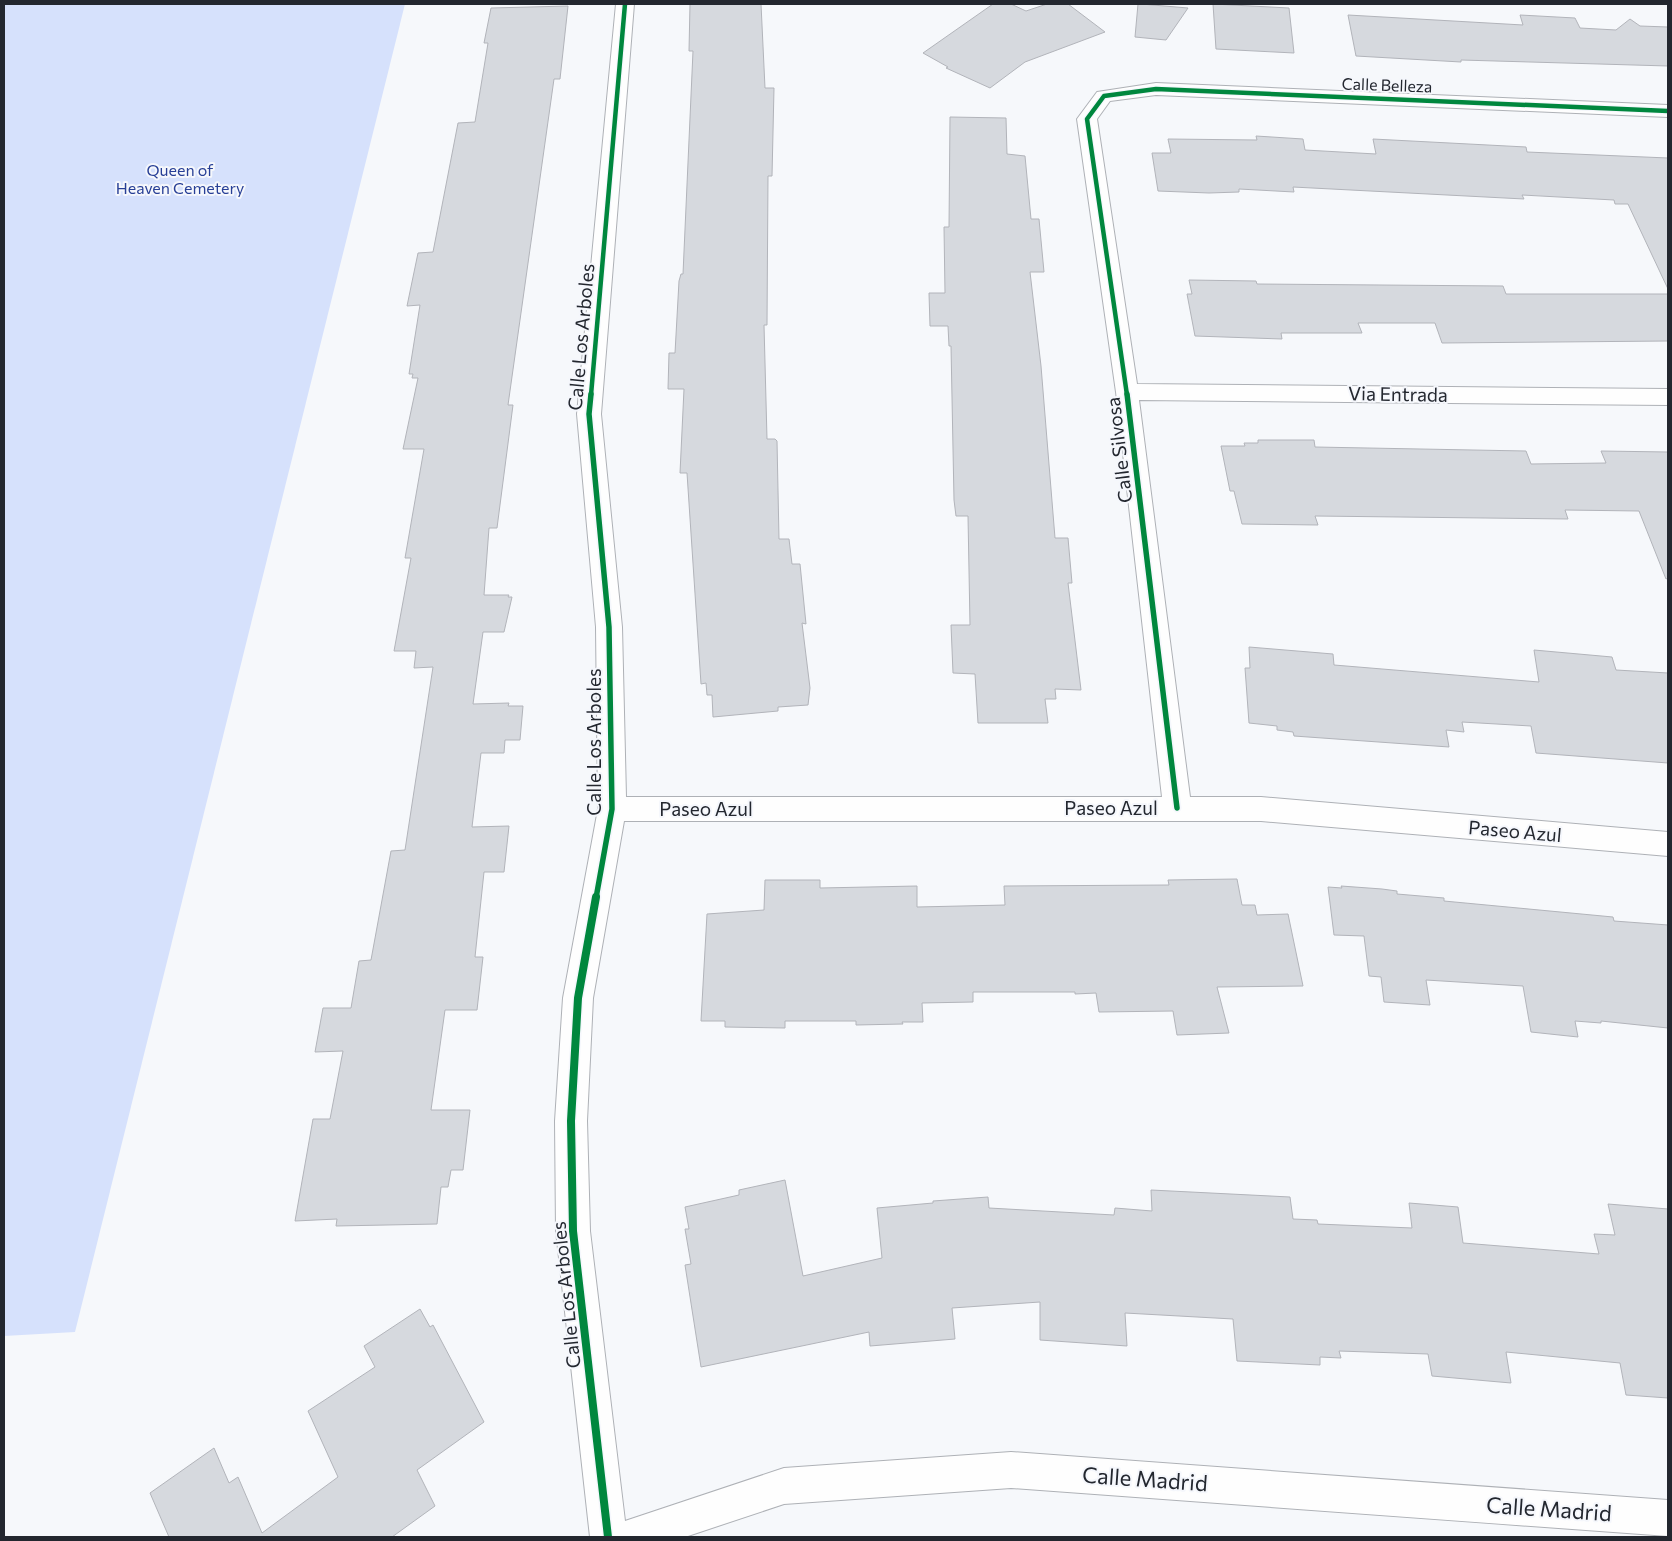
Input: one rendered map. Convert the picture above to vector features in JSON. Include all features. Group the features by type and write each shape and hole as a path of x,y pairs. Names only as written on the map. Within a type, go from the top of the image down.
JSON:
{"street":[{"name":"Calle Los Arboles","path":"608,1537 573,1231 571,1121 578,998 612,809 608,627 589,414 625,4"},
{"name":"Calle Belleza","path":"1104,96 1156,88 1668,111"},
{"name":"Calle Silvosa","path":"1104,96 1087,119 1127,392 1176,808"},
{"name":"Via Entrada","path":"1127,392 1668,397"},
{"name":"Paseo Azul","path":"612,809 1176,808 1262,810 1668,844"},
{"name":"Calle Madrid","path":"630,1537 784,1486 1011,1470 1668,1518"}],"green space":[{"name":"Queen of Heaven Cemetery","path":"4,4 405,4 75,1332 4,1336"}],"building":[{"path":"690,4 761,4 765,88 774,88 772,176 768,176 767,325 764,325 767,439 775,439 777,441 779,539 789,539 792,564 800,564 806,624 802,623 810,688 808,705 778,707 778,711 713,717 712,695 707,695 706,683 701,684 687,473 680,473 684,389 668,389 669,353 675,353 679,281 681,274 683,274 693,51 689,51"},
{"path":"993,4 1011,4 1026,11 1047,4 1068,4 1105,32 1025,62 990,88 946,68 948,67 923,53"},
{"path":"1138,4 1188,8 1166,40 1135,37"},
{"path":"1213,4 1289,8 1294,53 1216,49"},
{"path":"568,6 560,79 554,79 508,405 513,405 497,528 489,528 484,595 509,595 508,597 512,597 504,632 483,632 473,704 509,703 508,706 523,706 520,740 505,740 504,753 481,753 472,827 509,826 504,872 484,872 475,957 483,957 477,1010 445,1010 431,1110 470,1110 463,1170 451,1170 448,1187 441,1187 437,1224 336,1226 337,1219 295,1221 313,1119 330,1119 343,1051 315,1052 323,1008 351,1008 359,961 371,960 391,851 405,850 433,667 414,668 416,651 394,651 411,558 405,558 424,449 403,449 418,378 412,378 413,374 409,374 420,305 407,306 418,253 433,252 458,123 475,122 488,43 484,43 491,8"},
{"path":"1348,15 1523,25 1520,15 1575,18 1580,28 1616,30 1630,19 1640,26 1668,27 1668,66 1461,60 1461,62 1356,56"},
{"path":"950,117 1006,118 1007,154 1025,156 1031,219 1039,219 1044,272 1030,272 1041,366 1055,538 1068,538 1072,583 1068,583 1081,690 1055,689 1056,699 1045,699 1048,723 978,723 975,674 953,673 951,625 970,625 968,516 956,516 954,500 951,346 949,346 948,326 930,326 929,293 945,293 944,227 949,227"},
{"path":"1256,136 1303,139 1305,150 1376,154 1373,139 1526,147 1527,152 1668,158 1668,289 1628,204 1615,204 1614,200 1522,195 1524,199 1293,187 1294,192 1239,189 1239,192 1209,193 1158,191 1152,153 1171,153 1168,139 1257,140"},
{"path":"1189,280 1256,281 1257,284 1503,286 1506,294 1668,294 1668,341 1442,343 1435,323 1358,323 1362,333 1281,333 1282,339 1195,336 1187,294 1192,294"},
{"path":"1258,440 1314,440 1315,447 1526,451 1531,464 1606,463 1601,451 1668,452 1668,578 1666,579 1639,511 1565,510 1568,519 1315,516 1318,525 1242,524 1234,491 1230,491 1221,446 1245,446 1244,443 1258,443"},
{"path":"1249,647 1333,654 1334,665 1539,682 1534,650 1612,657 1616,670 1668,673 1668,763 1536,753 1531,726 1462,722 1464,732 1446,730 1449,747 1294,736 1293,732 1277,730 1277,726 1249,723 1245,668 1250,668"},
{"path":"1237,879 1242,905 1255,905 1257,915 1288,914 1303,986 1217,987 1229,1033 1177,1035 1173,1011 1099,1012 1096,993 1075,994 1075,992 973,992 973,1002 922,1003 923,1022 902,1022 903,1024 856,1025 856,1021 785,1021 785,1028 725,1027 725,1021 701,1021 707,914 764,910 765,880 820,880 820,888 917,886 917,907 1005,905 1004,886 1169,885 1168,880"},
{"path":"1341,886 1397,891 1397,894 1444,898 1444,901 1613,917 1614,921 1668,925 1668,1028 1601,1021 1601,1023 1575,1021 1578,1037 1531,1032 1523,986 1426,980 1430,1005 1384,1002 1381,977 1369,976 1364,936 1334,935 1328,887 1342,888"},
{"path":"785,1180 803,1276 882,1258 877,1208 933,1203 933,1201 988,1197 989,1208 1114,1215 1115,1208 1152,1211 1151,1190 1290,1197 1293,1219 1317,1220 1318,1224 1412,1228 1409,1203 1458,1207 1463,1243 1599,1254 1594,1234 1615,1235 1608,1204 1668,1209 1668,1398 1626,1395 1620,1363 1506,1352 1511,1383 1432,1376 1428,1354 1339,1351 1341,1358 1320,1357 1320,1365 1237,1361 1233,1319 1125,1313 1127,1346 1040,1340 1040,1302 952,1308 955,1339 870,1346 869,1332 701,1367 685,1265 691,1264 685,1229 689,1229 685,1207 739,1195 739,1190"},
{"path":"420,1309 430,1327 433,1325 484,1422 417,1470 435,1506 392,1537 169,1537 150,1493 214,1448 229,1483 238,1477 262,1533 338,1477 308,1411 375,1367 364,1346"}],"cycle path":[{"path":"608,1537 573,1231 571,1121 578,998 612,809 609,627 589,414 625,4"},
{"path":"1177,808 1127,392 1087,119 1104,96 1156,89 1668,111"}]}
